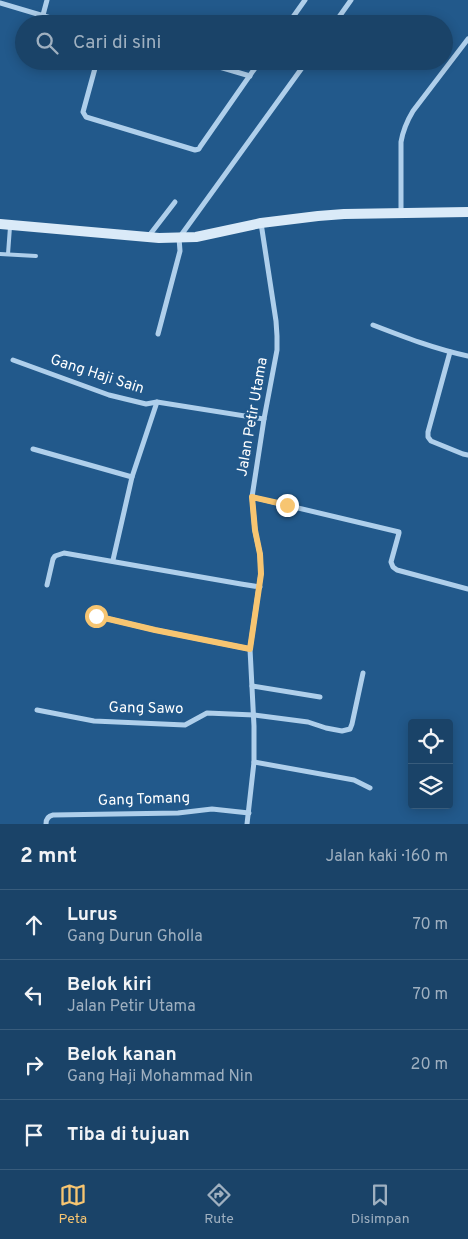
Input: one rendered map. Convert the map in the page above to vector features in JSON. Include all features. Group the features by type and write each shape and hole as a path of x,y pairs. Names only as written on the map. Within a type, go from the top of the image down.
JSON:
{"main road":[{"path":"6,227 177,238 196,237 261,223 318,216 468,212"}],"street":[{"path":"0,3 43,15 47,0"},
{"path":"294,15 305,0"},
{"path":"340,15 351,0"},
{"path":"453,59 468,39"},
{"path":"94,70 83,112 86,117 195,150 200,147 254,70"},
{"path":"230,70 250,76"},
{"path":"158,334 180,251 177,238 300,70"},
{"path":"400,213 401,142 403,131 413,111 444,70"},
{"path":"148,237 175,202"},
{"name":"Jalan Petir Utama","path":"248,824 254,762 254,715 250,649 261,574 252,497 277,350 277,336 261,223"},
{"path":"373,325 418,342 468,356"},
{"path":"450,352 428,434 431,441 468,455"},
{"name":"Gang Haji Sain","path":"13,360 109,395 146,404 157,402 264,420"},
{"path":"113,560 132,477 157,402"},
{"path":"33,449 132,477"},
{"path":"252,497 399,532 392,562 393,567 397,570 468,589"},
{"path":"47,585 55,556 64,552 260,587"},
{"path":"96,616 250,649"},
{"name":"Gang Sawo","path":"37,710 94,720 185,725 208,713 254,715 308,722 326,728 347,731 352,724 363,673"},
{"path":"252,686 320,697"},
{"path":"254,762 354,780 370,788"},
{"name":"Gang Tomang","path":"46,824 49,816 53,815 178,813 212,809 249,813"}],"lane":[{"path":"6,227 8,254"},
{"path":"0,254 36,256"}],"route":[{"path":"96,616 250,649 261,574 252,497 287,505"}]}
